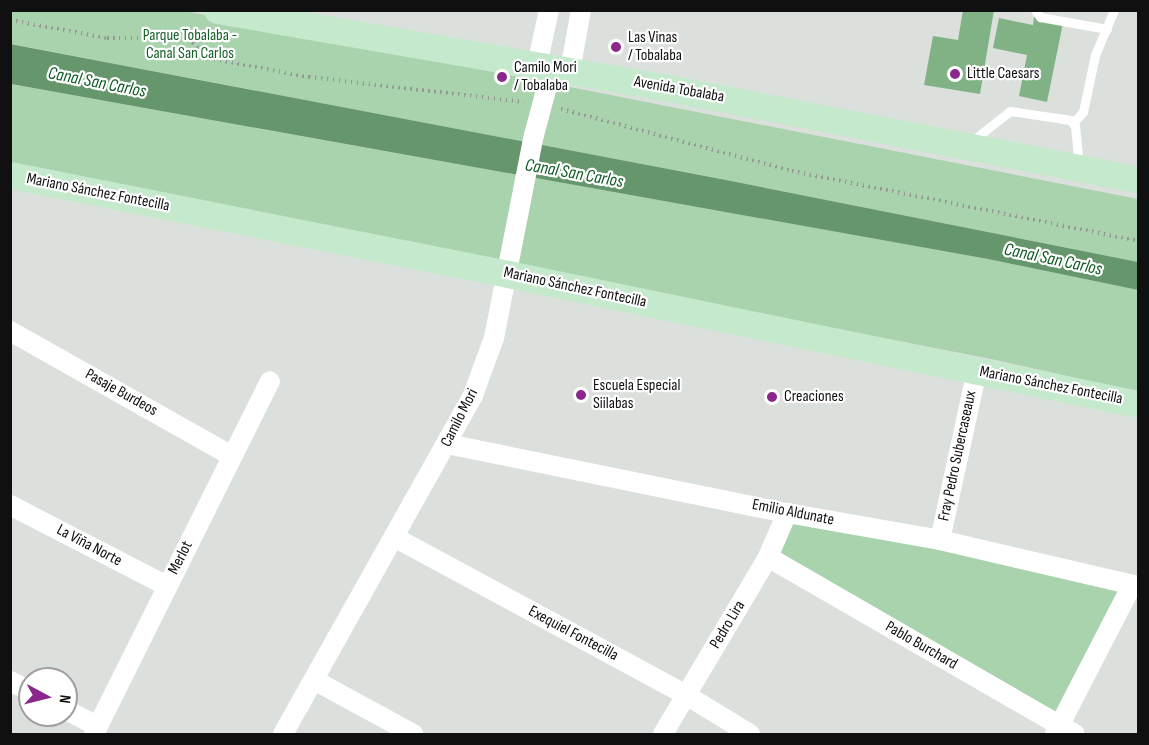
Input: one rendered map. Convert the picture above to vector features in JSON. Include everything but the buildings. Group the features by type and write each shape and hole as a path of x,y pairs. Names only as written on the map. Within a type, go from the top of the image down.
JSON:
{"street":[{"name":"Avenida Tobalaba","path":"217,10 553,68 1138,179"},
{"path":"549,10 553,68"},
{"path":"553,68 581,10"},
{"name":"Camilo Mori","path":"283,735 473,395 494,338 534,135 553,68"},
{"name":"Mariano Sánchez Fontecilla","path":"10,175 508,274 1138,404"},
{"name":"Pasaje Burdeos","path":"10,331 232,456"},
{"name":"Fray Pedro Subercaseaux","path":"940,540 977,371"},
{"name":"Merlot","path":"96,730 270,381"},
{"name":"Emilio Aldunate","path":"447,444 787,513 940,540 1135,586"},
{"name":"La Viña Norte","path":"10,504 167,586"},
{"name":"Pedro Lira","path":"663,735 768,557 787,513"},
{"name":"Exequiel Fontecilla","path":"394,537 686,695 750,735"},
{"name":"Pablo Burchard","path":"768,557 1063,732"},
{"path":"1063,732 1135,586"},
{"path":"314,680 413,735"},
{"path":"78,718 96,730"}],"lane":[{"path":"1035,10 1040,17 1107,29"},
{"path":"1079,168 1073,123 1083,111 1095,55 1114,10"},
{"path":"965,146 1010,111 1073,123"}],"path":[{"path":"10,20 107,38 153,38 184,34 208,58 309,77 528,103"},
{"path":"560,109 792,171 1138,241"}],"green space":[{"name":"Parque Tobalaba - Canal San Carlos","path":"10,11 185,11 1138,199 1138,262 726,180 11,44"},
{"path":"10,84 988,259 1138,290 1138,392 991,359 11,168"},
{"path":"787,513 1132,585 1060,726 768,557"}],"water":[{"name":"Canal San Carlos","path":"10,44 726,180 1138,262 1138,290 988,259 11,84"}],"place":[{"name":"Las Vinas / Tobalaba","path":"616,47"},
{"name":"Little Caesars","path":"955,74"},
{"name":"Camilo Mori / Tobalaba","path":"502,77"},
{"name":"Escuela Especial Siilabas","path":"581,395"},
{"name":"Creaciones","path":"772,397"}]}
